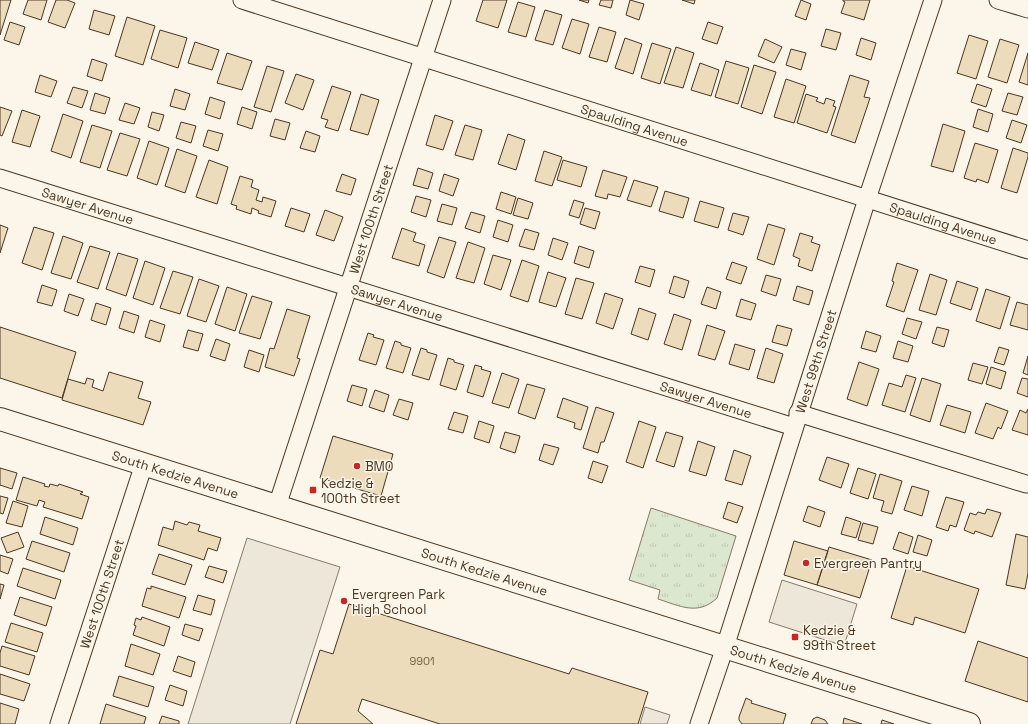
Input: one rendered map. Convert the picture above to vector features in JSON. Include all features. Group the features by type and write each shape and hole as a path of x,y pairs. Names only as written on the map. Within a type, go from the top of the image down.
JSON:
{"main road":[{"name":"South Kedzie Avenue","path":"0,419 969,724"}],"street":[{"name":"Spaulding Avenue","path":"242,0 1028,250"},
{"name":"West 100th Street","path":"277,506 442,0"},
{"name":"West 99th Street","path":"700,724 867,199 933,0"},
{"path":"998,0 1028,9"},
{"name":"Sawyer Avenue","path":"0,178 348,287 796,420 1026,484"},
{"name":"West 100th Street","path":"59,724 144,464"}],"green space":[{"path":"651,508 736,536 717,598 710,603 703,607 696,608 681,607 658,599 660,590 629,580"}],"shaded area":[{"path":"247,538 340,567 290,724 188,724"},
{"path":"782,580 857,604 844,646 769,622"},
{"path":"645,707 670,715 667,724 640,724"}],"building":[{"path":"0,0 11,0 0,35"},
{"path":"28,0 47,0 41,20 23,14"},
{"path":"56,0 67,0 75,3 65,28 48,22"},
{"path":"483,0 507,0 498,28 476,21"},
{"path":"579,0 589,0 588,3"},
{"path":"601,0 613,0 611,8 599,5"},
{"path":"630,0 644,4 639,20 626,15"},
{"path":"682,0 695,0 694,4"},
{"path":"801,0 811,4 806,20 795,16"},
{"path":"843,0 870,0 864,20 841,13 845,2"},
{"path":"518,2 535,7 526,37 508,32"},
{"path":"94,10 115,16 109,35 89,29"},
{"path":"545,10 562,15 553,45 535,40"},
{"path":"127,17 155,26 143,65 115,56"},
{"path":"572,19 589,24 580,54 562,48"},
{"path":"10,22 25,27 19,45 4,40"},
{"path":"708,22 723,27 717,44 702,39"},
{"path":"599,27 616,32 607,62 589,57"},
{"path":"826,29 841,33 836,50 821,46"},
{"path":"160,30 187,38 178,68 151,59"},
{"path":"969,35 988,41 976,79 957,73"},
{"path":"625,38 642,44 633,74 615,68"},
{"path":"861,38 876,43 871,60 856,55"},
{"path":"765,39 782,47 774,63 758,56"},
{"path":"1000,39 1019,45 1007,83 988,77"},
{"path":"195,42 219,50 212,70 188,63"},
{"path":"652,43 671,49 660,84 641,78"},
{"path":"676,47 694,53 683,88 664,83"},
{"path":"791,49 806,53 801,70 786,65"},
{"path":"227,53 252,61 242,90 217,83"},
{"path":"1028,53 1028,85 1019,82"},
{"path":"92,59 107,64 102,81 87,76"},
{"path":"726,61 749,68 738,104 715,97"},
{"path":"700,63 719,70 711,96 691,90"},
{"path":"754,65 776,72 762,114 741,107"},
{"path":"267,66 284,71 271,112 254,107"},
{"path":"296,74 314,80 303,110 285,103"},
{"path":"40,75 57,81 51,97 35,92"},
{"path":"850,75 869,81 864,97 870,98 855,143 831,135"},
{"path":"786,79 806,86 794,123 774,117"},
{"path":"977,84 992,89 986,107 971,102"},
{"path":"332,86 351,92 338,131 325,127 328,120 321,118"},
{"path":"73,87 88,91 82,108 67,103"},
{"path":"175,89 190,94 185,110 170,106"},
{"path":"95,93 110,98 105,114 90,110"},
{"path":"1008,93 1023,97 1017,115 1002,111"},
{"path":"361,94 379,100 368,135 350,130"},
{"path":"806,94 818,98 816,101 824,104 826,98 835,101 833,106 836,107 827,133 797,123"},
{"path":"210,97 225,102 220,119 205,114"},
{"path":"125,103 140,108 134,124 119,120"},
{"path":"0,107 12,111 2,136 0,135"},
{"path":"242,107 257,112 252,129 237,124"},
{"path":"978,109 993,114 988,132 973,127"},
{"path":"22,110 40,116 30,147 12,142"},
{"path":"152,112 164,115 159,131 148,127"},
{"path":"63,114 83,121 71,158 51,151"},
{"path":"435,115 453,121 443,150 426,145"},
{"path":"275,119 290,123 285,140 270,136"},
{"path":"1012,120 1027,125 1021,143 1006,138"},
{"path":"181,122 196,126 191,143 176,138"},
{"path":"943,124 965,131 953,172 931,166"},
{"path":"92,125 112,131 100,168 80,162"},
{"path":"465,125 482,130 473,160 455,155"},
{"path":"208,130 223,134 218,151 203,146"},
{"path":"306,131 320,136 315,152 300,148"},
{"path":"120,133 140,139 127,176 107,170"},
{"path":"508,134 525,140 516,170 498,164"},
{"path":"149,141 169,148 157,185 137,178"},
{"path":"975,143 998,150 988,183 977,179 976,182 964,178"},
{"path":"1013,148 1028,153 1017,193 1001,188"},
{"path":"177,149 197,156 185,193 165,186"},
{"path":"544,151 562,157 552,186 535,181"},
{"path":"209,160 228,167 217,204 196,197"},
{"path":"563,160 587,167 581,187 557,180"},
{"path":"418,168 433,173 428,189 413,185"},
{"path":"603,170 627,177 620,197 608,194 607,199 595,196"},
{"path":"342,174 356,179 351,195 336,191"},
{"path":"444,174 459,179 453,196 439,191"},
{"path":"240,176 253,180 251,187 259,190 256,200 262,202 263,197 276,201 271,217 258,213 259,211 252,208 251,214 236,209 237,206 231,204"},
{"path":"634,180 658,187 651,207 627,200"},
{"path":"665,191 689,198 683,218 659,211"},
{"path":"501,192 516,197 511,214 496,209"},
{"path":"416,196 431,200 426,217 411,212"},
{"path":"518,198 533,203 528,219 513,215"},
{"path":"574,200 584,203 579,218 569,215"},
{"path":"700,201 724,208 718,228 694,221"},
{"path":"442,204 457,208 452,225 437,221"},
{"path":"291,208 310,214 304,232 285,226"},
{"path":"585,208 600,212 595,229 580,224"},
{"path":"325,210 343,217 334,241 316,235"},
{"path":"471,212 485,216 480,233 465,228"},
{"path":"733,213 749,217 743,235 728,230"},
{"path":"498,220 513,225 508,242 493,237"},
{"path":"768,224 785,229 774,265 757,259"},
{"path":"0,225 8,228 0,253"},
{"path":"34,227 54,233 42,270 22,263"},
{"path":"402,228 416,233 413,241 425,245 419,266 392,258"},
{"path":"525,229 539,233 534,250 519,246"},
{"path":"800,233 813,237 811,242 820,245 812,271 798,266 800,259 793,256"},
{"path":"63,236 83,243 71,279 51,273"},
{"path":"439,237 456,242 444,278 427,272"},
{"path":"553,238 568,243 562,260 548,255"},
{"path":"468,242 485,248 474,283 456,278"},
{"path":"90,246 110,252 98,289 77,282"},
{"path":"579,246 594,251 589,268 574,263"},
{"path":"118,253 138,259 126,296 106,289"},
{"path":"493,255 511,260 501,290 484,284"},
{"path":"522,260 539,266 528,302 510,296"},
{"path":"145,261 165,268 153,305 133,298"},
{"path":"732,262 747,267 741,284 726,279"},
{"path":"897,263 918,270 904,312 886,306 894,282 892,281"},
{"path":"640,266 655,270 650,287 635,282"},
{"path":"173,271 193,277 180,314 160,308"},
{"path":"548,272 566,278 556,307 539,302"},
{"path":"930,274 947,280 936,315 919,310"},
{"path":"766,275 781,279 776,296 761,291"},
{"path":"674,276 689,281 684,298 669,293"},
{"path":"576,278 594,283 582,319 565,314"},
{"path":"199,279 219,286 206,322 187,316"},
{"path":"957,281 978,288 971,310 950,303"},
{"path":"42,285 57,290 52,306 37,302"},
{"path":"797,286 813,291 809,305 793,300"},
{"path":"227,287 247,294 235,331 215,324"},
{"path":"707,287 721,292 716,309 701,304"},
{"path":"986,289 1010,297 1000,329 976,321"},
{"path":"605,293 623,299 613,329 596,323"},
{"path":"69,294 84,299 78,316 64,311"},
{"path":"252,296 272,302 260,339 239,333"},
{"path":"741,299 756,304 751,320 736,316"},
{"path":"1017,302 1028,305 1028,330 1010,325"},
{"path":"96,303 111,308 106,325 91,320"},
{"path":"639,308 656,314 648,340 631,334"},
{"path":"287,309 310,316 297,358 300,359 294,376 265,367 270,348 274,349"},
{"path":"124,311 139,316 134,333 119,328"},
{"path":"674,314 691,320 682,350 664,344"},
{"path":"907,318 922,322 916,339 902,334"},
{"path":"150,320 165,325 160,342 145,337"},
{"path":"707,325 725,331 715,360 698,355"},
{"path":"777,325 792,329 787,346 772,342"},
{"path":"0,327 76,352 62,398 0,378"},
{"path":"937,327 949,330 944,347 932,343"},
{"path":"188,330 203,334 198,351 183,347"},
{"path":"866,331 881,336 876,352 861,348"},
{"path":"368,333 374,335 373,337 384,340 376,365 359,360"},
{"path":"216,339 230,344 225,361 210,356"},
{"path":"395,341 401,343 401,345 411,348 403,373 386,368"},
{"path":"898,341 913,346 908,362 893,358"},
{"path":"735,344 755,350 749,370 729,364"},
{"path":"999,347 1009,350 1004,365 994,362"},
{"path":"421,348 427,350 427,352 437,355 429,380 412,375"},
{"path":"766,348 783,354 774,383 757,378"},
{"path":"249,350 264,355 259,372 244,367"},
{"path":"1028,356 1028,375 1023,373"},
{"path":"448,358 454,360 454,362 464,365 456,390 440,385"},
{"path":"859,362 879,369 867,406 847,399"},
{"path":"973,363 988,367 982,384 968,380"},
{"path":"475,365 482,367 481,369 491,372 483,397 467,392"},
{"path":"991,367 1006,372 1001,389 986,384"},
{"path":"109,372 143,382 138,398 151,402 143,425 62,400 68,379 85,384 87,378 94,380 92,387 103,391"},
{"path":"502,373 519,379 509,408 492,403"},
{"path":"906,375 916,378 905,412 882,405 889,383 902,387"},
{"path":"922,378 941,384 930,422 910,415"},
{"path":"1022,378 1028,379 1028,397 1017,393"},
{"path":"527,384 545,389 535,419 518,413"},
{"path":"352,385 367,389 362,406 347,401"},
{"path":"375,390 389,395 384,412 369,407"},
{"path":"563,398 588,407 581,430 574,428 575,423 557,417"},
{"path":"399,399 413,403 408,420 393,415"},
{"path":"986,403 1008,411 1001,429 998,427 993,439 975,433"},
{"path":"947,405 971,412 965,433 940,425"},
{"path":"596,407 614,413 604,442 601,442 598,453 583,448"},
{"path":"1028,409 1028,435 1012,430 1020,410 1026,413"},
{"path":"454,412 468,416 463,433 448,429"},
{"path":"479,421 494,426 489,443 474,438"},
{"path":"639,421 656,427 643,468 626,462"},
{"path":"505,432 520,436 515,453 500,448"},
{"path":"666,432 683,437 674,467 656,461"},
{"name":"BMO","path":"333,436 393,454 381,496 320,478"},
{"path":"698,441 715,447 706,476 689,471"},
{"path":"544,444 559,448 553,465 539,460"},
{"path":"734,450 751,456 742,485 725,480"},
{"path":"827,457 849,464 841,488 819,480"},
{"path":"593,461 608,466 602,483 588,478"},
{"path":"0,468 17,473 12,489 0,485"},
{"path":"858,468 876,474 868,499 850,493"},
{"path":"880,474 902,481 892,514 881,511 884,501 873,498"},
{"path":"23,477 45,484 44,486 49,487 50,484 58,486 59,484 83,492 80,494 89,497 82,519 43,507 45,502 39,500 37,506 16,500"},
{"path":"912,486 929,491 922,516 904,510"},
{"path":"0,496 8,498 3,514 0,513"},
{"path":"946,497 964,502 956,527 950,525 948,531 936,527"},
{"path":"13,501 28,506 22,527 6,523"},
{"path":"728,502 743,507 737,523 723,518"},
{"path":"808,506 825,512 820,527 803,521"},
{"path":"987,509 1001,513 992,537 975,531 974,534 964,530 970,513 976,515 978,512 985,514"},
{"path":"45,517 78,528 73,545 40,534"},
{"path":"846,517 861,522 856,538 841,534"},
{"path":"175,521 187,525 189,522 200,525 198,531 221,538 217,551 208,548 204,560 158,545 163,527 173,530"},
{"path":"863,523 878,527 873,544 858,540"},
{"path":"18,532 24,547 7,553 1,538"},
{"path":"899,532 913,537 908,554 893,549"},
{"path":"1016,534 1028,537 1028,573 1025,589 1006,585"},
{"path":"918,535 932,540 927,556 913,552"},
{"path":"32,541 70,553 64,572 26,559"},
{"name":"Evergreen Pantry","path":"794,541 828,551 817,585 784,575"},
{"path":"829,547 872,560 860,598 817,585"},
{"path":"159,554 192,565 185,585 152,574"},
{"path":"0,555 13,559 8,574 0,571"},
{"path":"209,566 227,571 223,583 205,577"},
{"path":"907,566 979,589 965,633 915,617 913,625 891,618"},
{"path":"23,568 61,580 55,599 17,586"},
{"path":"0,584 4,585 0,599"},
{"path":"151,586 186,597 179,618 142,606 147,588 151,589"},
{"path":"198,595 215,600 211,615 193,610"},
{"path":"20,597 52,607 46,626 14,615"},
{"path":"349,604 569,674 572,668 648,692 638,724 440,724 362,699 358,711 373,724 296,724 320,650 333,654"},
{"path":"142,617 170,627 164,646 133,635 136,626 134,625 136,618 141,620"},
{"path":"11,623 43,633 37,652 5,642"},
{"path":"185,624 203,629 199,641 182,635"},
{"path":"978,641 1028,658 1028,702 965,681"},
{"path":"131,644 160,654 153,675 125,666"},
{"path":"2,646 35,656 29,675 0,666 0,653"},
{"path":"178,656 195,662 191,677 173,671"},
{"path":"0,674 30,684 24,701 0,694"},
{"path":"119,676 154,687 148,707 113,696"},
{"path":"170,685 187,691 183,706 165,700"},
{"path":"746,698 752,701 751,703 786,714 783,724 742,724 739,717"},
{"path":"0,703 19,709 15,724 0,724"},
{"path":"106,704 146,717 144,724 100,724"},
{"path":"162,716 179,721 179,724 159,724"},
{"path":"817,717 825,720 828,724 811,724 813,719"},
{"path":"844,718 862,724 843,724"},
{"path":"882,720 894,724 881,724"}],"place":[{"name":"BMO","path":"357,466"},
{"name":"Kedzie & 100th Street","path":"313,490"},
{"name":"Evergreen Pantry","path":"806,563"},
{"name":"Evergreen Park High School","path":"344,601"},
{"name":"Kedzie & 99th Street","path":"795,637"}]}
